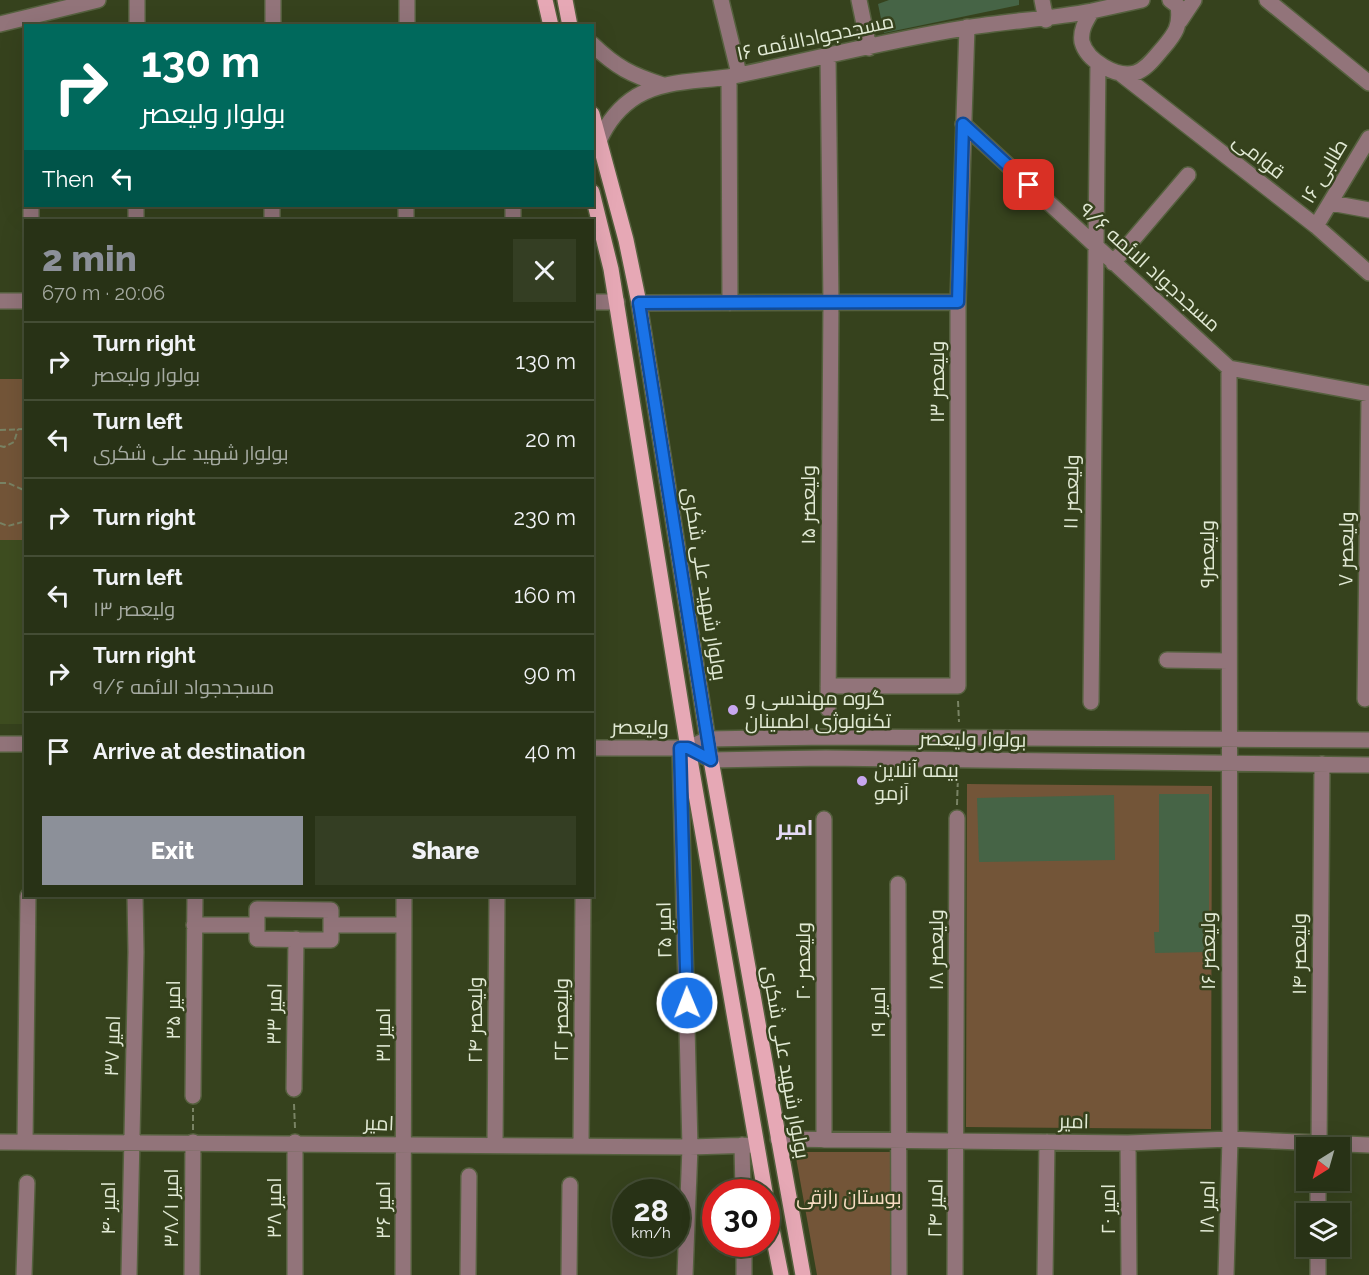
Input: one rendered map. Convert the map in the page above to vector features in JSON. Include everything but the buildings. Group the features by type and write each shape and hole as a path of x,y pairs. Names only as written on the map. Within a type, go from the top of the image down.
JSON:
{"main road":[{"path":"545,0 551,24"},
{"path":"565,0 571,24"},
{"name":"بولوار شهید علی شکری","path":"594,122 626,240 639,303 711,760 803,1275"},
{"path":"594,201 617,302 673,655 684,748 749,1145 761,1179"},
{"path":"673,655 694,654"},
{"path":"777,1257 781,1275"}],"street":[{"path":"1,21 33,21 98,0"},
{"path":"137,0 137,24"},
{"path":"273,0 273,24"},
{"path":"407,0 407,24"},
{"path":"720,0 734,75 730,303"},
{"path":"859,0 869,48"},
{"path":"1042,0 1046,20 1064,24 1098,63"},
{"name":"مسجدجوادالائمه ۱۶","path":"663,85 734,75 966,27 1046,20 1142,0"},
{"path":"1170,0 1178,6 1180,21"},
{"path":"1121,74 1134,73 1147,66 1171,39 1194,0"},
{"path":"1267,0 1369,83"},
{"path":"1082,43 1083,27 1092,11"},
{"name":"ولیعصر ۱۳","path":"958,686 958,302 966,27"},
{"path":"594,46 624,71 663,85"},
{"name":"ولیعصر ۱۵","path":"828,56 831,302 828,709"},
{"name":"قوامی","path":"1098,63 1121,74 1316,226 1369,273"},
{"name":"ولیعصر ۱۱","path":"1091,702 1098,63"},
{"path":"1147,66 1144,80 1152,99"},
{"path":"599,141 606,125 620,110 637,96 663,85"},
{"name":"مسجدجواد الائمه ۹/۶","path":"963,124 1229,368"},
{"name":"طالبی ۱۶","path":"1316,226 1369,138"},
{"path":"1113,262 1188,176"},
{"path":"1331,203 1369,210"},
{"path":"0,301 24,301"},
{"path":"594,302 617,302"},
{"path":"639,303 958,302"},
{"path":"1229,368 1369,394"},
{"name":"ولیعصر۹","path":"1228,739 1229,368"},
{"name":"ولیعصر ۷","path":"1365,699 1369,399"},
{"path":"1167,660 1228,661"},
{"path":"828,686 958,686"},
{"name":"بولوار ولیعصر","path":"684,748 708,739 1369,740"},
{"name":"ولیعصر ۱۶","path":"1228,739 1230,1139"},
{"path":"0,744 24,744"},
{"name":"ولیعصر","path":"594,748 684,748"},
{"name":"بولوار ولیعصر","path":"684,748 711,760 958,760 1369,765"},
{"name":"امیر ۲۵","path":"684,748 690,1147 685,1275"},
{"name":"ولیعصر ۱۴","path":"1319,1137 1322,764"},
{"name":"ولیعصر ۱۸","path":"957,818 957,1141"},
{"name":"ولیعصر ۲۰","path":"824,819 824,1140"},
{"name":"امیر ۱۹","path":"898,884 899,1275"},
{"path":"25,1142 28,897"},
{"name":"امیر ۳۷","path":"130,1142 136,951 135,897"},
{"name":"امیر ۳۵","path":"193,1096 195,897"},
{"name":"امیر ۳۱","path":"404,897 404,1145"},
{"name":"ولیعصر ۲۴","path":"495,1145 497,897"},
{"name":"ولیعصر ۲۲","path":"581,1145 583,897"},
{"path":"296,903 331,910 331,925 331,940 257,939 257,909 296,903"},
{"path":"194,925 257,925"},
{"path":"331,925 404,925"},
{"name":"امیر ۳۳","path":"294,1089 296,939"},
{"name":"امیر","path":"777,1139 1128,1143 1230,1139 1296,1144"},
{"name":"امیر ۱۸","path":"1227,1275 1230,1139"},
{"name":"امیر ۲۴","path":"955,1275 957,1141"},
{"name":"امیر","path":"0,1142 295,1142 690,1147 749,1145"},
{"name":"امیر ۴۰","path":"129,1275 130,1142"},
{"name":"امیر ۳۸/۱","path":"192,1275 193,1142"},
{"name":"امیر ۳۸","path":"295,1142 295,1275"},
{"path":"1045,1275 1047,1142"},
{"name":"امیر ۲۰","path":"1128,1143 1130,1275"},
{"name":"امیر ۳۶","path":"404,1145 404,1275"},
{"path":"745,1179 749,1145"},
{"name":"امیر","path":"1350,1145 1369,1145"},
{"path":"468,1275 469,1176"},
{"path":"24,1275 27,1183"},
{"path":"569,1275 570,1185"},
{"path":"744,1257 744,1275"},
{"path":"1318,1257 1318,1275"}],"path":[{"path":"0,446 4,447 14,442 18,429"},
{"path":"0,430 24,429"},
{"path":"0,483 8,483 24,490"},
{"path":"0,523 8,526 24,522"},
{"path":"958,686 959,738"},
{"path":"957,818 958,760"},
{"path":"294,1089 295,1142"},
{"path":"193,1096 193,1142"}],"shaded area":[{"path":"0,540 24,540 24,724 0,724"}],"green space":[{"path":"0,379 24,379 24,540 0,540"},
{"path":"967,784 1212,786 1211,1129 966,1127"},
{"name":"بوستان رازقی","path":"795,1152 894,1152 893,1275 817,1275"}],"place":[{"name":"گروه مهندسی و تکنولوژی اطمینان","path":"733,710"},
{"name":"بیمه آنلاین اَزمو","path":"862,781"}],"district":[{"name":"امیر","path":"795,828"}],"route":[{"path":"687,1003 680,748 688,748 711,760 639,303 958,302 963,124 1029,185"}]}
